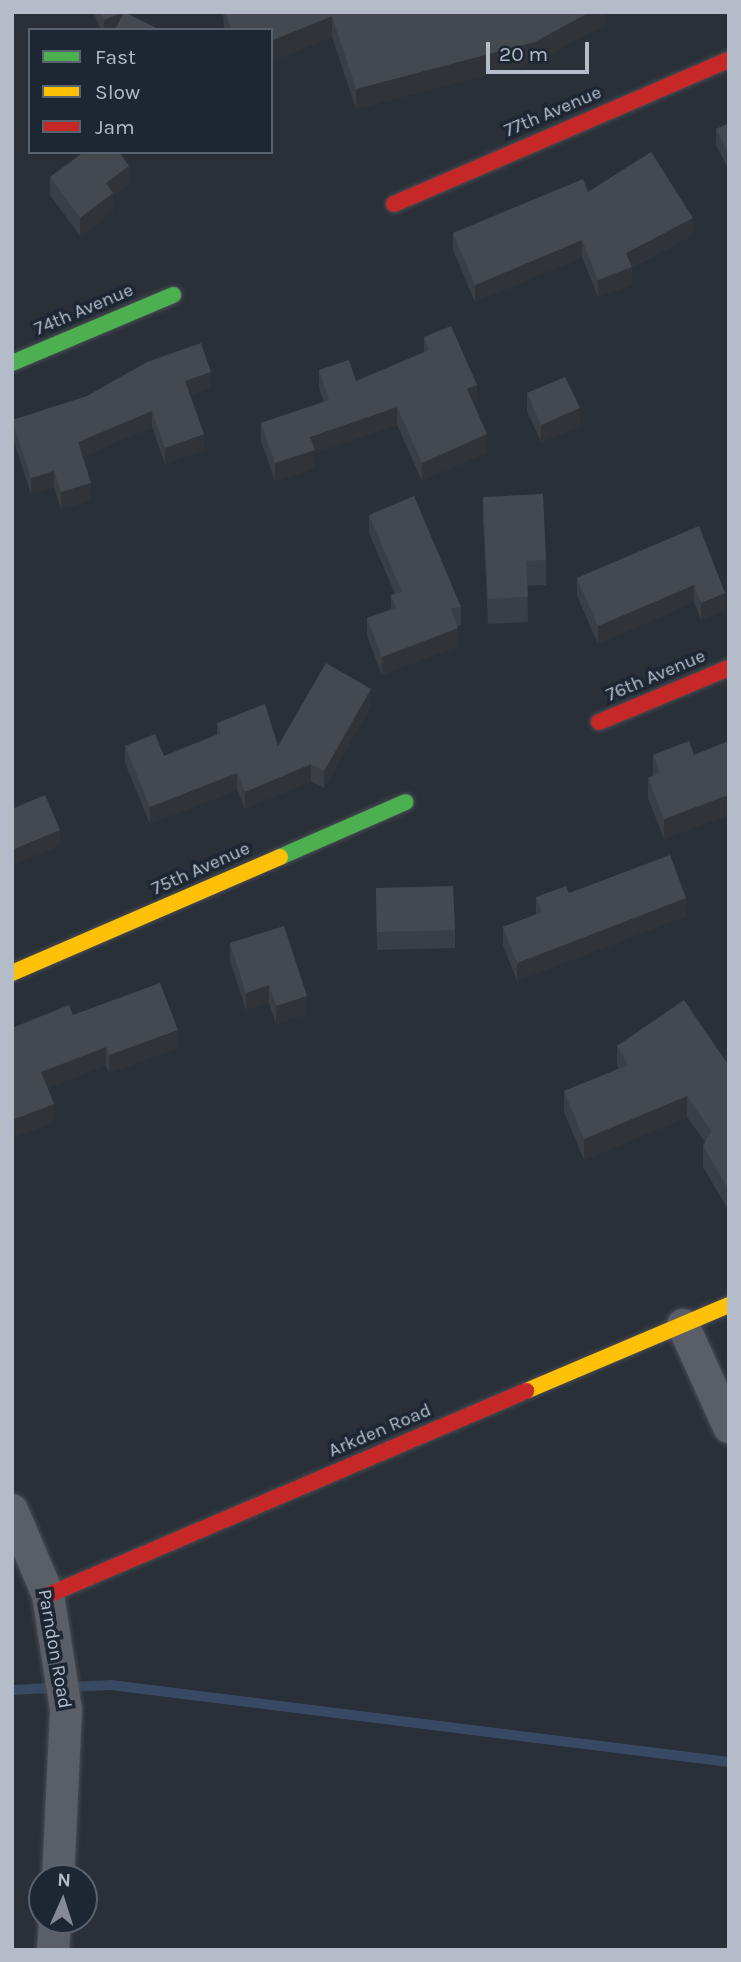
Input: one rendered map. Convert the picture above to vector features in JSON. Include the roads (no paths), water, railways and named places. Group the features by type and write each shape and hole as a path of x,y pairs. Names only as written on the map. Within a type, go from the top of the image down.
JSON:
{"street":[{"name":"77th Avenue","path":"394,204 729,60"},
{"name":"74th Avenue","path":"12,363 173,295"},
{"name":"76th Avenue","path":"599,722 729,668"},
{"name":"75th Avenue","path":"12,973 405,802"},
{"name":"Arkden Road","path":"48,1595 729,1305"},
{"path":"683,1325 729,1427"},
{"name":"Parndon Road","path":"12,1510 48,1595 66,1710 59,1864"}],"waterway":[{"path":"12,1690 111,1685 729,1762"}]}
